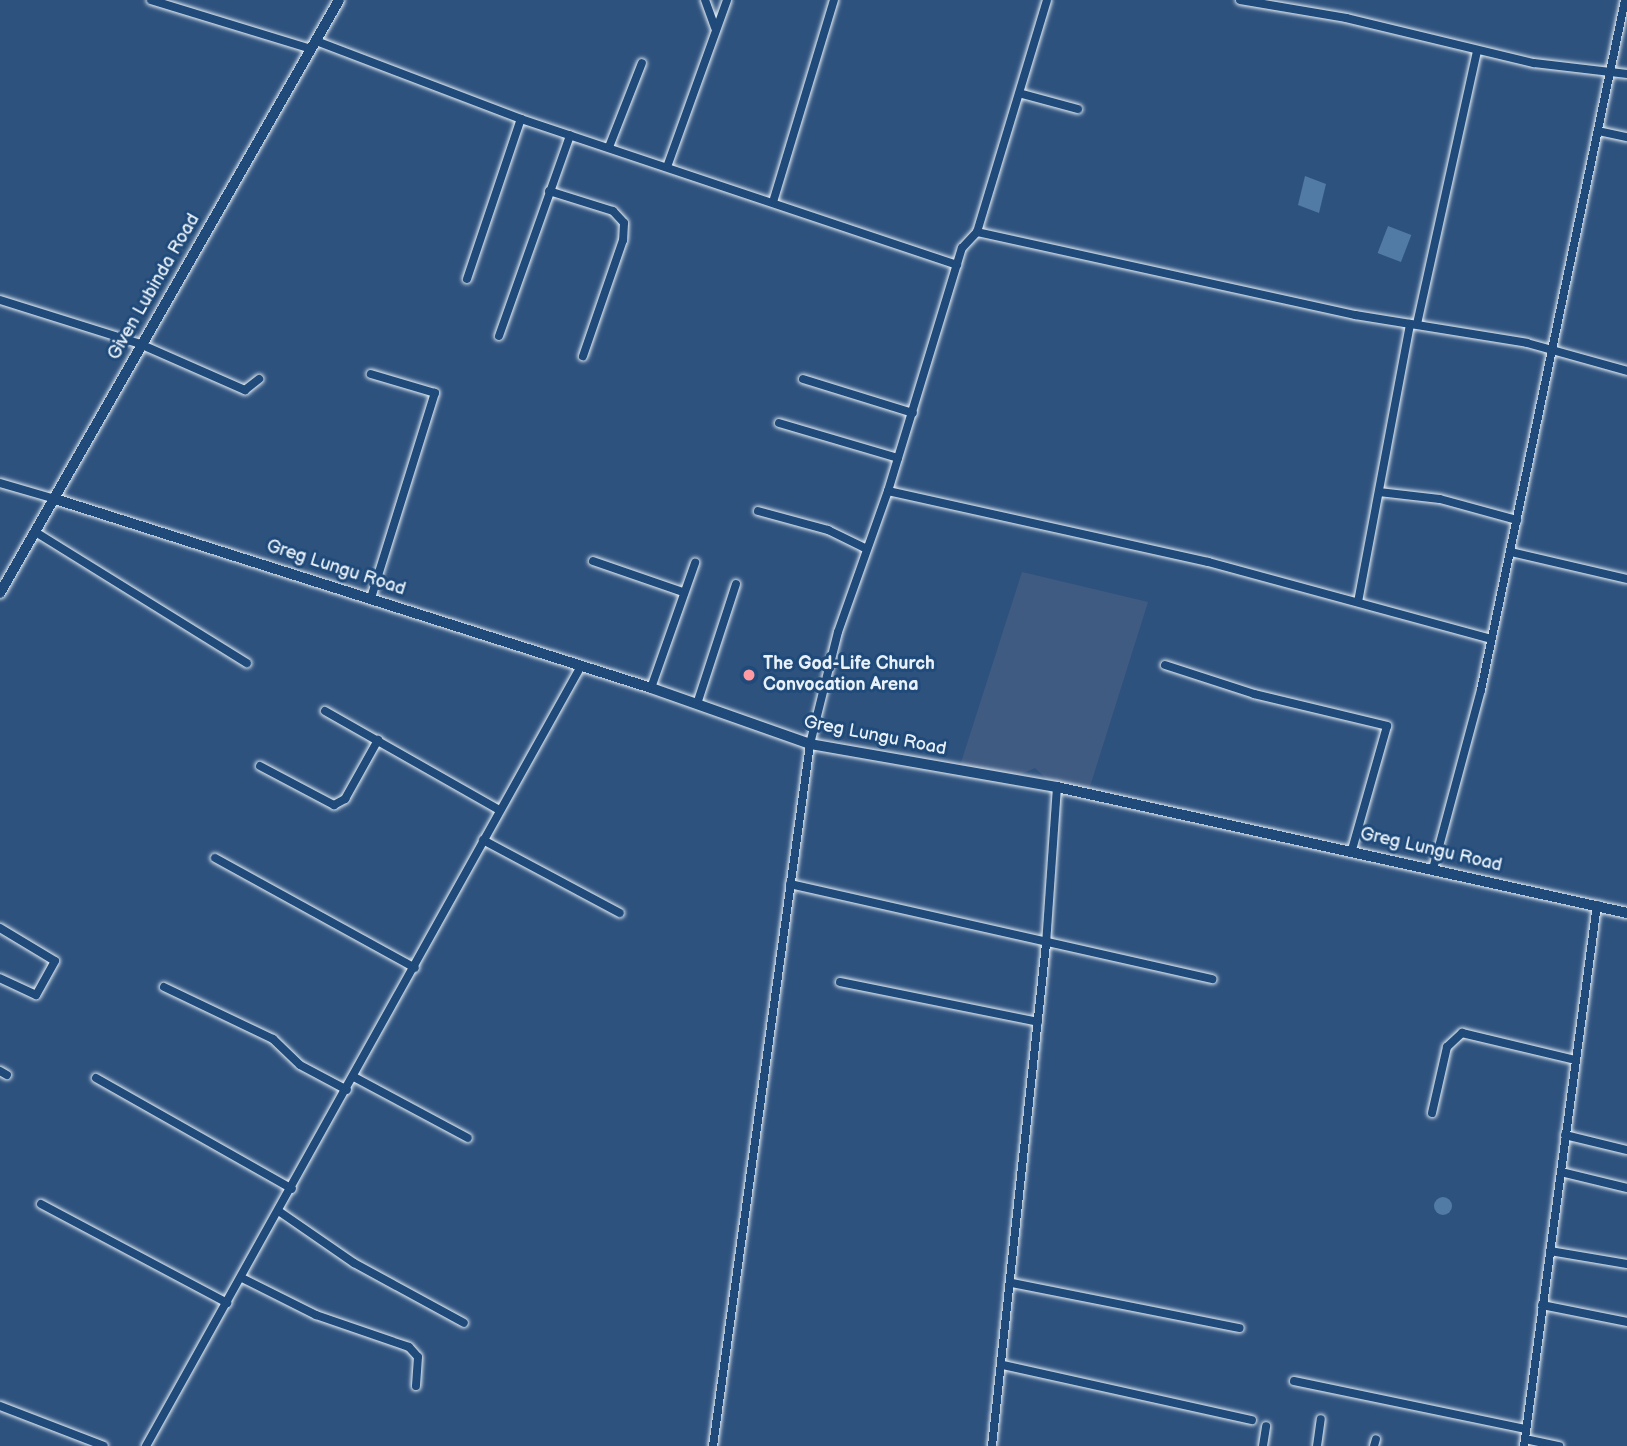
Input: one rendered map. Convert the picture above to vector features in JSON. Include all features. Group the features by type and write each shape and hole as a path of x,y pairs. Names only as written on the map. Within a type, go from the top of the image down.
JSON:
{"street":[{"path":"150,0 314,45 521,119 957,265"},
{"name":"Given Lubinda Road","path":"0,593 37,533 140,344 339,0"},
{"path":"705,0 715,27"},
{"path":"667,167 715,27 727,0"},
{"path":"773,202 834,0"},
{"path":"713,1446 810,744 838,632 888,491 957,265 968,239 977,232 1022,94 1046,0"},
{"path":"1240,0 1346,18 1477,51 1627,74"},
{"path":"1433,869 1511,552 1625,0"},
{"path":"1358,602 1413,324 1477,51"},
{"path":"609,147 642,63"},
{"path":"1022,94 1078,109"},
{"path":"467,279 521,119"},
{"path":"1598,131 1627,137"},
{"path":"499,336 570,135"},
{"path":"549,191 613,211 624,223 623,240 583,356"},
{"path":"977,232 1413,324 1527,343 1553,353 1627,371"},
{"path":"0,300 140,344 245,390 256,386 259,379"},
{"path":"371,374 435,393 371,598"},
{"path":"803,379 913,413"},
{"path":"779,423 898,458"},
{"path":"0,483 55,499"},
{"path":"888,491 1208,562 1491,639"},
{"path":"1379,492 1440,499 1517,520"},
{"name":"Greg Lungu Road","path":"55,499 650,688 810,744 1056,787 1352,850 1627,913"},
{"path":"758,510 828,530 867,549"},
{"path":"37,533 247,663"},
{"path":"1511,552 1627,579"},
{"path":"593,561 682,592"},
{"path":"650,688 682,592 695,563"},
{"path":"696,704 736,584"},
{"path":"1165,665 1254,694 1387,726 1352,850"},
{"path":"146,1446 280,1212 499,810 581,666"},
{"path":"325,711 499,810"},
{"path":"260,766 334,806 345,799 378,740"},
{"path":"992,1446 1013,1283 1046,944 1056,787"},
{"path":"483,840 620,913"},
{"path":"215,858 415,968"},
{"path":"790,884 1005,930 1046,944 1212,979"},
{"path":"1559,1446 1524,1443 1597,905"},
{"path":"0,928 55,961 36,995 0,978"},
{"path":"840,982 1038,1021"},
{"path":"164,987 273,1039 300,1065 347,1090"},
{"path":"1432,1113 1447,1047 1462,1033 1575,1060"},
{"path":"354,1077 468,1138"},
{"path":"96,1078 292,1189"},
{"path":"1565,1135 1627,1150"},
{"path":"1561,1172 1627,1188"},
{"path":"41,1204 228,1303"},
{"path":"280,1212 354,1263 464,1323"},
{"path":"1550,1251 1627,1264"},
{"path":"242,1278 316,1315 409,1347 418,1357 416,1386"},
{"path":"1013,1283 1240,1328"},
{"path":"1542,1305 1627,1322"},
{"path":"1003,1365 1252,1420"},
{"path":"1294,1381 1526,1429"},
{"path":"0,1406 104,1446"},
{"path":"1317,1446 1321,1419"},
{"path":"1263,1446 1266,1426"}],"shaded area":[{"path":"1305,176 1326,184 1319,213 1298,205"},
{"path":"1388,226 1411,235 1401,262 1378,253"},
{"path":"1022,572 1148,602 1087,796 1050,782 1035,768 1019,775 959,769"},
{"path":"1443,1197 1449,1200 1452,1206 1449,1212 1443,1215 1437,1212 1434,1206 1437,1200"}],"place":[{"name":"The God-Life Church Convocation Arena","path":"749,675"}]}
